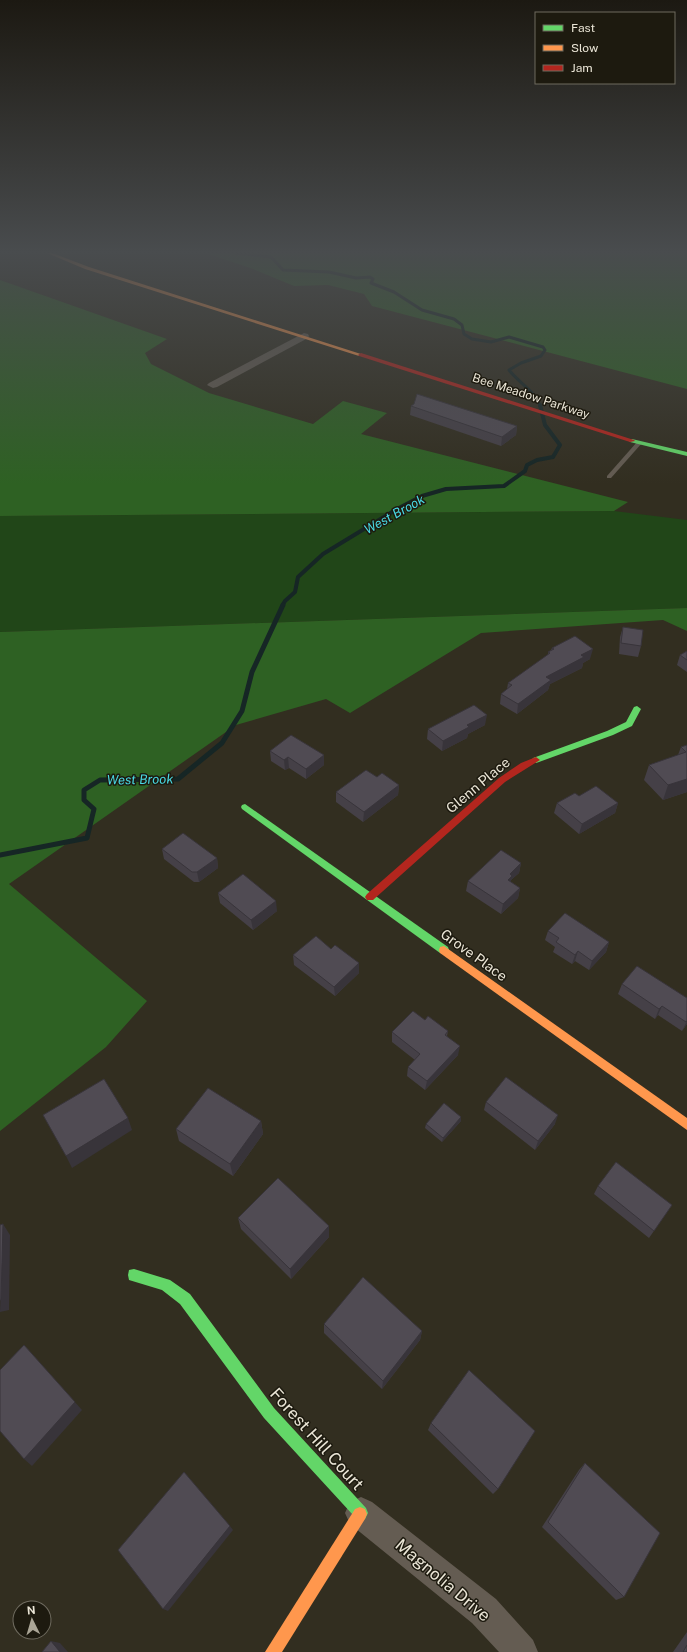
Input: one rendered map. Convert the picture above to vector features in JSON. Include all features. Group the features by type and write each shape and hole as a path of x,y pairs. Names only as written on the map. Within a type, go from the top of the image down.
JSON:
{"street":[{"name":"Bee Meadow Parkway","path":"285,330 639,443 687,454"},
{"path":"213,385 304,336"},
{"name":"Glenn Place","path":"370,897 502,780 524,765 610,734 629,724 637,709"},
{"name":"Grove Place","path":"245,807 687,1125"},
{"name":"Forest Hill Court","path":"134,1275 165,1285 184,1299 269,1413 361,1513 272,1652"},
{"name":"Magnolia Drive","path":"361,1513 484,1611 521,1652"}],"lane":[{"path":"609,477 639,443"}],"green space":[{"path":"0,330 142,330 167,339 145,353 151,364 209,393 313,424 343,401 387,413 361,434 628,502 614,511 0,516"},
{"path":"463,330 687,330 687,389"},
{"path":"614,511 687,520 687,608 0,632 0,516"},
{"path":"687,608 687,631 663,620 481,633 350,713 326,699 236,725 9,884 147,1001 106,1047 0,1131 0,632"}],"building":[{"path":"417,394 517,426 502,437 411,406 414,404"},
{"path":"623,627 643,630 641,646 621,643"},
{"path":"575,636 593,649 581,655 584,657 546,677 551,680 518,704 501,694 512,685 508,683 550,653 548,652 554,649 552,648"},
{"path":"687,651 687,660 680,655"},
{"path":"474,705 487,715 467,725 469,727 443,741 428,729"},
{"path":"291,735 324,755 306,769 288,757 284,760 270,751"},
{"path":"687,745 687,779 668,785 649,765 686,752 681,747"},
{"path":"366,770 377,777 382,773 399,785 364,812 336,792"},
{"path":"596,786 618,803 582,824 557,803 575,793 579,796"},
{"path":"183,833 217,858 197,872 192,872 162,849"},
{"path":"501,850 521,863 510,874 512,876 508,880 520,888 503,904 468,881"},
{"path":"243,874 276,901 251,920 218,893"},
{"path":"565,913 609,942 592,961 578,951 575,955 556,942 559,938 548,931"},
{"path":"316,936 331,949 335,945 359,963 334,987 293,955"},
{"path":"637,966 687,998 686,1022 662,1006 659,1009 622,984"},
{"path":"413,1011 425,1020 428,1016 448,1031 445,1035 460,1046 427,1081 408,1067 420,1054 392,1032"},
{"path":"506,1077 558,1115 538,1141 486,1102"},
{"path":"104,1079 128,1118 66,1156 43,1115"},
{"path":"208,1088 261,1121 230,1164 176,1129"},
{"path":"444,1103 461,1117 443,1138 426,1124"},
{"path":"616,1162 672,1205 654,1231 598,1186"},
{"path":"278,1178 329,1226 290,1269 238,1218"},
{"path":"3,1224 1,1300 0,1300 0,1225"},
{"path":"363,1277 422,1331 383,1381 324,1324"},
{"path":"24,1345 75,1402 24,1459 0,1431 0,1370"},
{"path":"469,1370 535,1431 498,1489 431,1423"},
{"path":"585,1463 660,1533 624,1597 548,1522"},
{"path":"184,1472 230,1526 163,1609 118,1550"},
{"path":"51,1641 60,1652 42,1652"},
{"path":"687,1645 687,1652 683,1652"}],"waterway":[{"name":"West Brook","path":"463,330 464,334 472,339 491,342 509,337 543,347 545,350 541,356 521,363 509,370 535,396 540,406"},
{"name":"West Brook","path":"282,606 285,601 295,592 298,577 323,554 397,509 422,496 446,489 504,486 525,471 527,465 537,460 553,457 560,445 545,425 540,405"},
{"name":"West Brook","path":"0,855 87,838 94,809 84,800 84,790 100,780 178,779 222,743 242,711 252,672 283,605"}],"traffic: fast":[{"path":"632,441 687,454"},
{"path":"536,760 610,733 629,724 637,709"},
{"path":"245,807 444,950"},
{"path":"134,1275 165,1285 185,1299 269,1413 361,1513 360,1514"}],"traffic: slow":[{"path":"283,330 361,355"},
{"path":"444,950 687,1125"},
{"path":"273,1652 360,1514"}],"traffic: jam":[{"path":"361,355 632,441"},
{"path":"370,897 502,780 524,765 536,760"}]}
